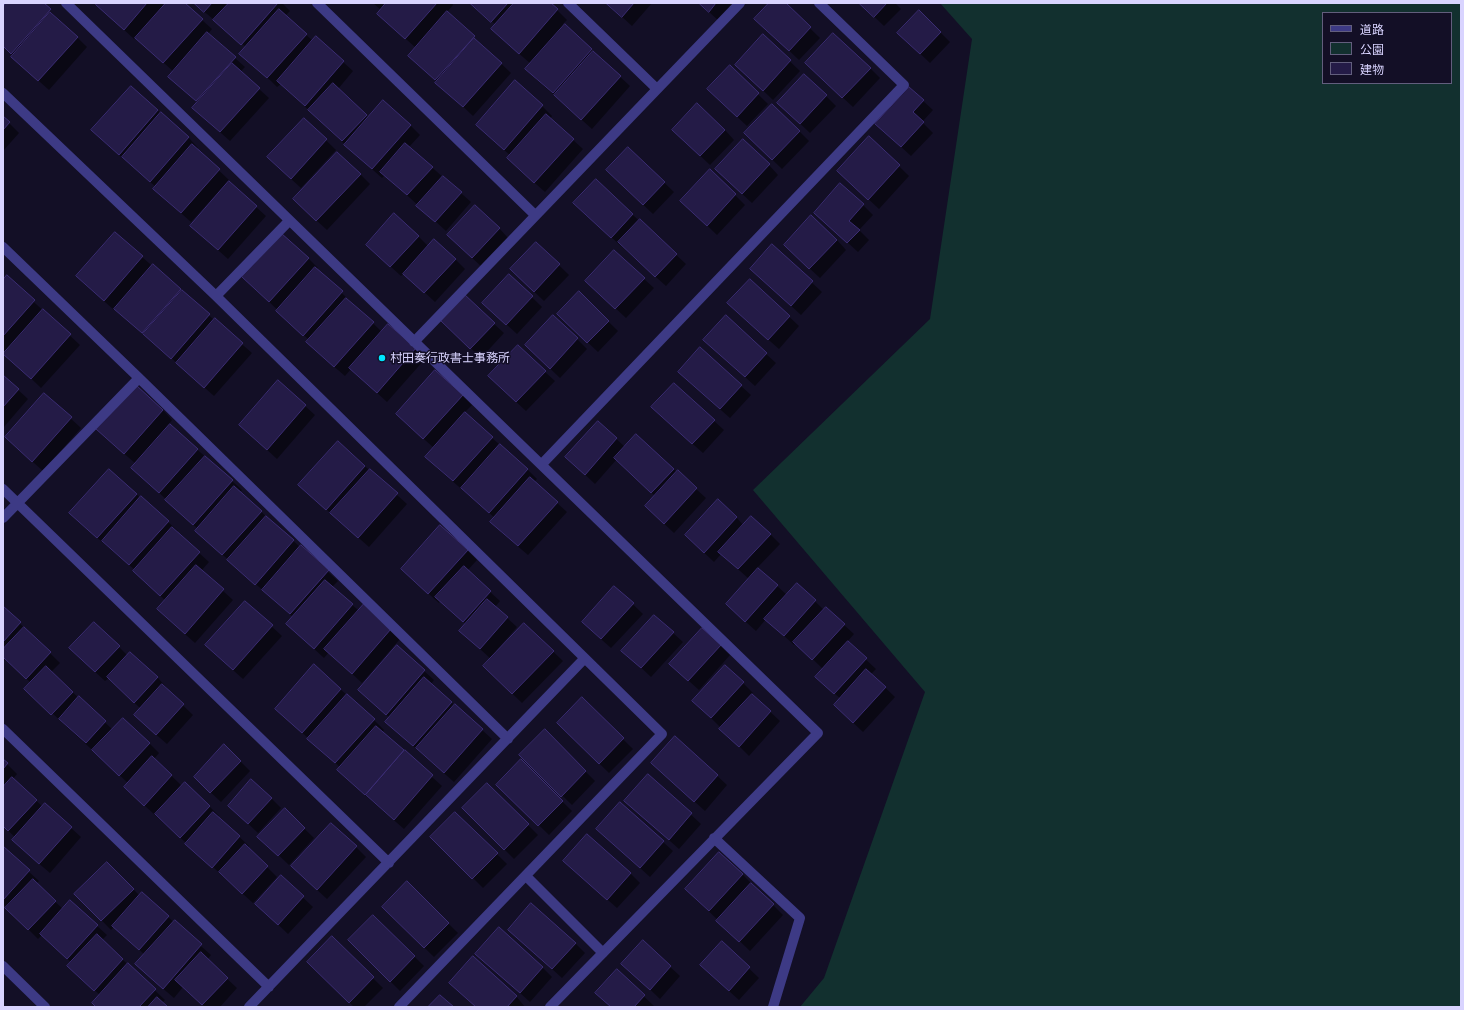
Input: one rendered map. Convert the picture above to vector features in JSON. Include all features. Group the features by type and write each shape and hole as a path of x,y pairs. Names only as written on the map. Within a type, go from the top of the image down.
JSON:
{"street":[{"path":"66,3 288,222 542,464 818,733 550,1007"},
{"path":"317,3 535,215"},
{"path":"568,3 657,89"},
{"path":"414,342 740,3"},
{"path":"542,464 904,85 819,3"},
{"path":"3,93 216,296 662,734 400,1007"},
{"path":"216,296 288,222"},
{"path":"3,247 140,378 508,739"},
{"path":"3,518 140,378"},
{"path":"3,489 389,863"},
{"path":"250,1007 584,659"},
{"path":"3,729 269,987"},
{"path":"714,838 800,918 773,1007"},
{"path":"526,876 603,953"},
{"path":"3,966 45,1007"}],"green space":[{"path":"940,3 1461,3 1461,1007 800,1007 824,978 925,692 753,490 930,319 972,39"}],"building":[{"path":"6,3 44,3 51,9 11,54 3,46 3,7"},
{"path":"97,3 147,3 124,30 96,5"},
{"path":"166,3 185,3 203,19 163,63 135,38"},
{"path":"194,3 212,3 204,12"},
{"path":"229,3 278,3 241,45 213,20"},
{"path":"386,3 437,3 405,39 377,14"},
{"path":"470,3 508,3 491,22"},
{"path":"514,3 551,3 558,9 519,54 491,29"},
{"path":"606,3 634,3 622,17"},
{"path":"699,3 716,3 709,12"},
{"path":"769,3 786,3 811,27 789,51 754,19"},
{"path":"859,3 887,3 874,17"},
{"path":"279,9 307,34 267,78 239,54"},
{"path":"919,10 941,32 920,54 897,33"},
{"path":"447,11 475,36 435,80 408,56"},
{"path":"50,12 78,37 38,81 11,57"},
{"path":"565,24 592,49 553,93 525,69"},
{"path":"207,32 236,57 196,101 168,77"},
{"path":"833,33 871,68 842,98 805,63"},
{"path":"763,34 791,60 763,91 735,65"},
{"path":"316,36 344,61 305,106 277,81"},
{"path":"474,38 502,63 463,107 435,83"},
{"path":"593,51 621,76 581,120 554,95"},
{"path":"232,63 260,88 220,132 192,108"},
{"path":"730,65 759,93 737,117 707,89"},
{"path":"804,74 827,95 800,124 777,103"},
{"path":"515,80 543,105 504,150 476,125"},
{"path":"333,83 367,115 342,141 308,110"},
{"path":"131,86 158,110 119,155 91,130"},
{"path":"909,87 924,100 913,112 924,122 901,147 875,124"},
{"path":"383,100 411,125 372,169 344,145"},
{"path":"697,103 725,130 700,156 672,130"},
{"path":"772,104 800,131 772,160 744,133"},
{"path":"161,112 189,137 150,182 122,157"},
{"path":"546,114 574,139 534,183 507,158"},
{"path":"3,116 10,122 3,130"},
{"path":"304,118 327,139 291,179 267,157"},
{"path":"869,136 900,165 868,200 837,171"},
{"path":"743,139 770,164 742,194 715,169"},
{"path":"405,143 433,167 407,195 380,172"},
{"path":"192,144 220,169 181,213 153,189"},
{"path":"628,147 665,182 643,205 606,170"},
{"path":"337,152 361,174 316,221 293,199"},
{"path":"710,169 736,194 707,226 680,201"},
{"path":"443,176 462,192 435,222 416,206"},
{"path":"596,179 633,214 611,238 573,203"},
{"path":"229,181 257,206 218,250 190,226"},
{"path":"840,183 864,204 849,221 860,230 847,243 814,213"},
{"path":"475,205 500,228 472,258 447,235"},
{"path":"394,213 419,236 390,267 366,245"},
{"path":"811,215 837,240 809,269 784,245"},
{"path":"640,219 677,254 655,277 618,242"},
{"path":"115,232 143,256 104,301 76,276"},
{"path":"281,233 309,258 269,302 242,277"},
{"path":"434,239 456,259 424,293 403,274"},
{"path":"536,242 560,264 534,292 510,269"},
{"path":"772,244 813,281 791,306 750,269"},
{"path":"614,250 645,278 615,309 585,281"},
{"path":"153,264 181,289 142,333 114,309"},
{"path":"315,267 343,291 303,336 276,311"},
{"path":"509,274 533,296 506,325 482,303"},
{"path":"7,275 35,300 3,336 3,280"},
{"path":"750,279 790,316 768,340 727,303"},
{"path":"182,290 210,314 171,359 143,334"},
{"path":"579,291 609,321 587,343 557,314"},
{"path":"464,294 495,323 470,349 440,320"},
{"path":"346,298 374,322 334,367 306,342"},
{"path":"43,309 71,334 31,379 3,354"},
{"path":"553,315 578,338 550,369 525,345"},
{"path":"726,315 767,353 745,377 703,340"},
{"path":"215,318 243,343 204,388 176,363"},
{"name":"村田奏行政書士事務所","path":"388,324 416,348 377,393 349,368"},
{"path":"518,345 546,371 516,402 488,376"},
{"path":"700,347 742,385 720,409 678,372"},
{"path":"435,370 463,395 423,439 396,414"},
{"path":"3,375 19,389 3,407"},
{"path":"278,380 306,405 267,450 239,425"},
{"path":"674,383 715,420 692,444 651,407"},
{"path":"136,385 163,410 124,454 96,429"},
{"path":"44,393 72,417 32,462 5,437"},
{"path":"465,412 493,437 453,481 425,457"},
{"path":"598,421 617,438 585,475 565,457"},
{"path":"170,424 198,449 159,493 131,468"},
{"path":"636,434 674,469 651,493 614,458"},
{"path":"338,441 365,466 326,510 298,485"},
{"path":"500,444 528,469 489,513 461,488"},
{"path":"205,456 233,480 193,525 165,500"},
{"path":"109,469 137,494 97,538 69,513"},
{"path":"370,469 398,493 358,538 330,513"},
{"path":"678,470 697,488 664,524 645,506"},
{"path":"530,477 558,502 518,546 490,522"},
{"path":"234,486 262,511 222,555 195,531"},
{"path":"141,496 169,521 129,565 102,541"},
{"path":"718,499 737,517 704,553 685,535"},
{"path":"266,516 294,540 255,585 227,560"},
{"path":"751,516 771,534 738,569 718,552"},
{"path":"440,525 468,550 428,594 401,569"},
{"path":"172,527 200,552 160,596 133,571"},
{"path":"301,545 329,570 290,614 262,590"},
{"path":"196,565 224,589 185,634 157,609"},
{"path":"464,566 491,591 463,622 435,597"},
{"path":"758,568 778,585 745,622 726,604"},
{"path":"325,580 353,604 314,649 286,624"},
{"path":"797,583 816,600 784,636 764,619"},
{"path":"614,586 634,603 601,639 582,622"},
{"path":"487,599 508,617 480,649 459,631"},
{"path":"245,601 273,625 233,670 205,645"},
{"path":"364,604 391,629 352,674 324,649"},
{"path":"3,606 21,622 3,642"},
{"path":"826,607 845,624 812,660 793,642"},
{"path":"654,615 674,632 641,668 621,651"},
{"path":"94,622 120,646 95,672 69,648"},
{"path":"524,623 554,651 512,694 483,666"},
{"path":"24,627 51,652 26,679 3,657 3,649"},
{"path":"702,628 721,645 688,681 669,664"},
{"path":"848,641 867,658 834,694 815,677"},
{"path":"397,645 425,670 386,715 358,690"},
{"path":"130,652 158,677 134,703 107,677"},
{"path":"314,664 341,689 302,733 275,709"},
{"path":"725,665 744,682 711,718 692,701"},
{"path":"46,666 73,692 51,715 24,689"},
{"path":"866,669 886,687 853,723 834,705"},
{"path":"424,677 452,702 413,746 385,722"},
{"path":"162,684 184,704 156,735 134,715"},
{"path":"347,694 375,719 335,763 307,739"},
{"path":"752,694 771,711 739,747 719,729"},
{"path":"79,696 106,721 86,743 59,719"},
{"path":"582,697 624,738 599,764 557,723"},
{"path":"455,704 483,729 444,773 416,748"},
{"path":"123,718 150,743 119,776 92,750"},
{"path":"376,726 404,750 365,795 337,770"},
{"path":"545,729 586,771 561,797 519,755"},
{"path":"675,736 718,775 694,802 651,763"},
{"path":"224,744 241,761 210,793 194,777"},
{"path":"405,750 433,775 394,820 366,795"},
{"path":"152,756 172,775 144,806 124,787"},
{"path":"3,759 8,763 3,769"},
{"path":"521,759 563,801 538,826 496,785"},
{"path":"648,774 692,813 669,840 624,801"},
{"path":"12,777 37,800 8,831 3,826 3,787"},
{"path":"251,779 272,798 248,824 228,806"},
{"path":"185,782 210,806 180,838 155,814"},
{"path":"487,783 529,824 504,850 462,808"},
{"path":"620,802 664,841 640,868 596,829"},
{"path":"45,803 72,827 39,864 12,840"},
{"path":"285,808 305,828 278,856 257,837"},
{"path":"213,812 240,836 212,868 185,844"},
{"path":"455,812 498,853 472,879 430,837"},
{"path":"331,823 357,846 317,890 291,866"},
{"path":"587,834 631,873 607,900 563,861"},
{"path":"245,844 268,866 242,894 219,872"},
{"path":"3,846 30,870 3,900"},
{"path":"719,852 743,874 709,911 685,889"},
{"path":"107,862 134,889 101,921 74,894"},
{"path":"281,875 304,896 278,925 255,904"},
{"path":"33,879 56,901 28,930 5,908"},
{"path":"407,881 449,923 424,948 382,907"},
{"path":"751,883 774,904 739,942 716,921"},
{"path":"142,892 169,916 139,950 112,926"},
{"path":"70,900 98,925 67,959 40,934"},
{"path":"531,903 576,943 552,969 508,930"},
{"path":"373,915 415,956 390,982 348,940"},
{"path":"175,920 202,944 163,989 135,964"},
{"path":"499,927 543,967 520,993 475,954"},
{"path":"97,934 123,959 94,991 67,966"},
{"path":"332,936 374,977 349,1003 307,962"},
{"path":"643,940 671,966 650,990 621,964"},
{"path":"722,941 750,967 729,991 700,965"},
{"path":"201,952 228,978 202,1005 175,980"},
{"path":"473,956 517,996 507,1007 476,1007 449,983"},
{"path":"128,963 156,989 139,1007 96,1007 92,1003"},
{"path":"617,969 645,995 634,1007 611,1007 595,993"},
{"path":"440,995 454,1007 428,1007"},
{"path":"157,997 168,1007 148,1007"}],"place":[{"name":"村田奏行政書士事務所","path":"382,358"}]}
